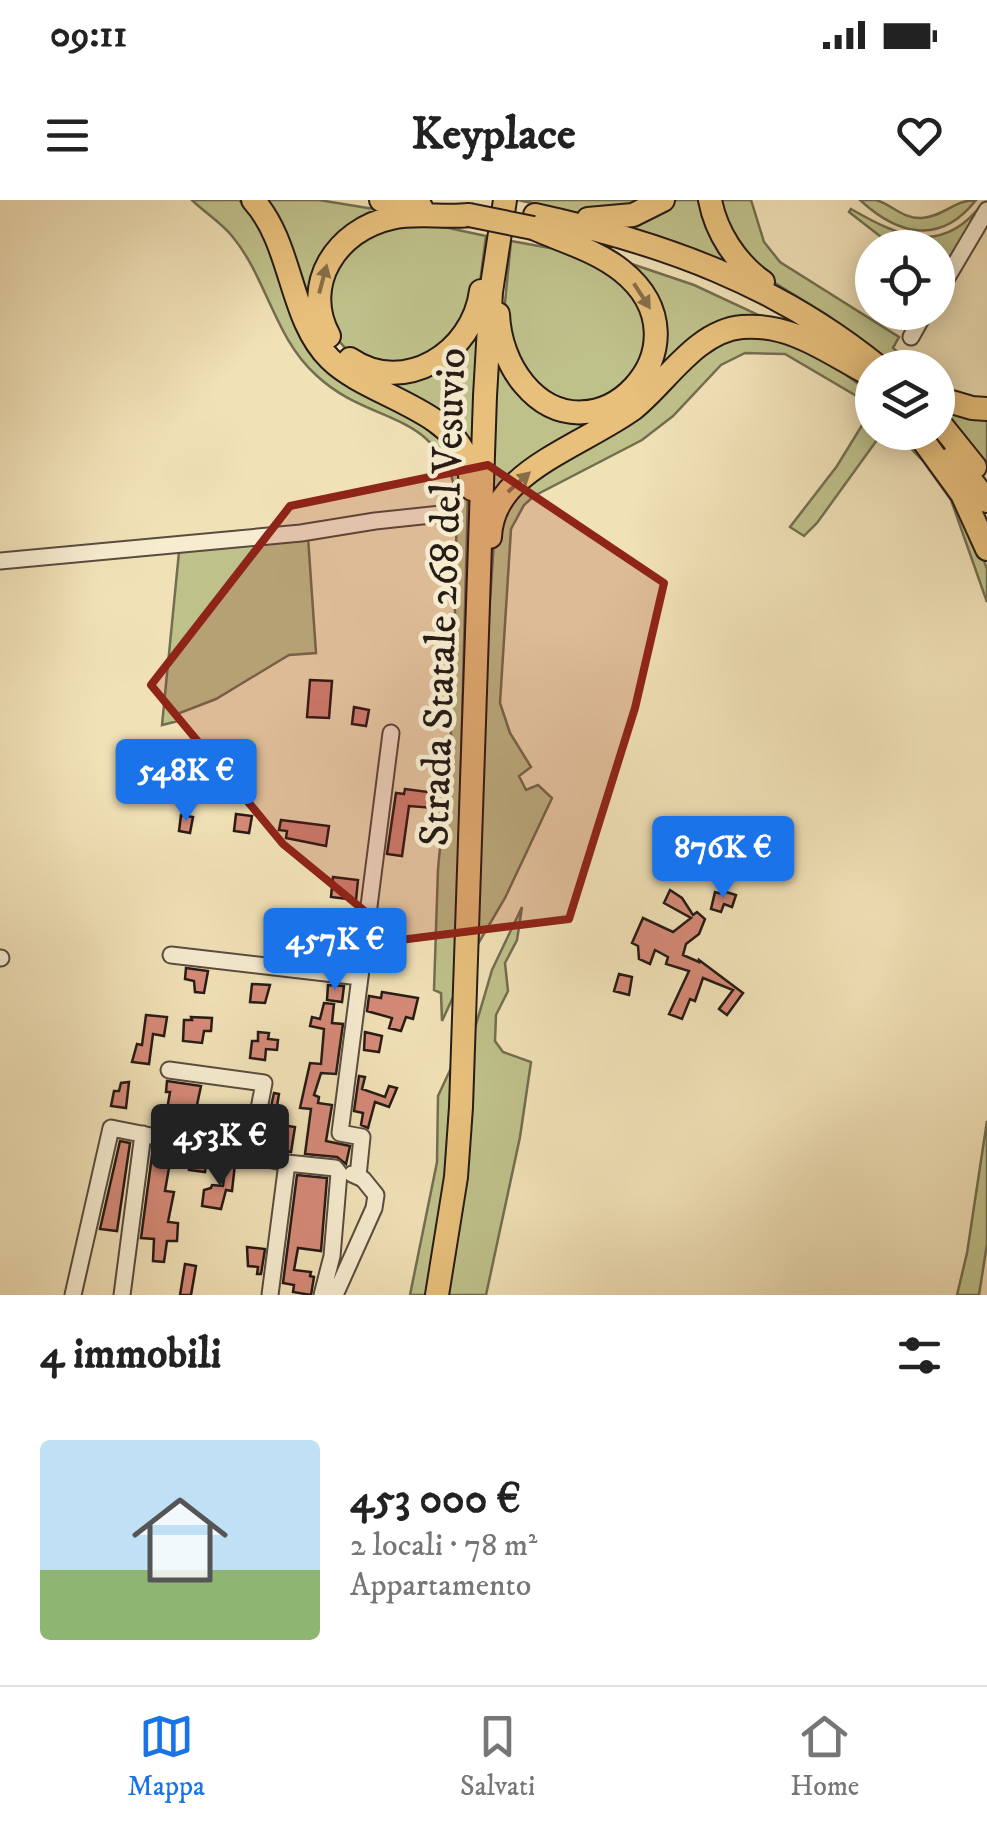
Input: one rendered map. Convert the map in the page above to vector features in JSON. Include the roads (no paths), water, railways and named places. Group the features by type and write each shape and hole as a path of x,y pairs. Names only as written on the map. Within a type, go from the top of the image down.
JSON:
{"highway":[{"path":"253,200 274,229 320,347 343,370 436,422 455,438 466,456 473,493 473,562 478,606"},
{"path":"381,200 465,204 680,255 749,283 819,320"},
{"path":"496,200 502,268 498,317 510,363 532,394 560,409 584,412 603,408 621,400 646,373 656,344 649,304 625,272 534,221"},
{"name":"Strada Statale 268 del Vesuvio","path":"437,1295 456,1176 486,363 505,200"},
{"path":"534,221 633,216 663,200"},
{"path":"710,200 718,228 741,262 857,350"},
{"path":"465,204 390,218 354,234 338,247 319,285 318,306 334,346 362,368 382,374 407,373 428,366 462,337 473,318 498,240"},
{"path":"534,221 732,289 855,358"},
{"path":"477,639 490,529 502,499 528,473 632,409 704,343 737,327 770,327 791,331 855,361"},
{"path":"955,403 987,409"},
{"path":"955,442 987,481"},
{"path":"930,450 962,494 987,550"},
{"path":"945,450 987,501"}],"street":[{"path":"955,264 987,210"},
{"path":"911,337 915,330"},
{"path":"0,562 301,533 375,520 450,513"},
{"path":"358,1176 362,1137 340,1133 391,734"},
{"path":"171,955 360,977"},
{"path":"170,1070 264,1082 250,1156"},
{"path":"73,1295 111,1128 288,1163 328,1166 339,1173 358,1176 372,1187 376,1196 374,1208 335,1295"},
{"path":"122,1295 143,1134"},
{"path":"270,1295 288,1163"},
{"path":"322,1295 332,1256 339,1173"}]}
